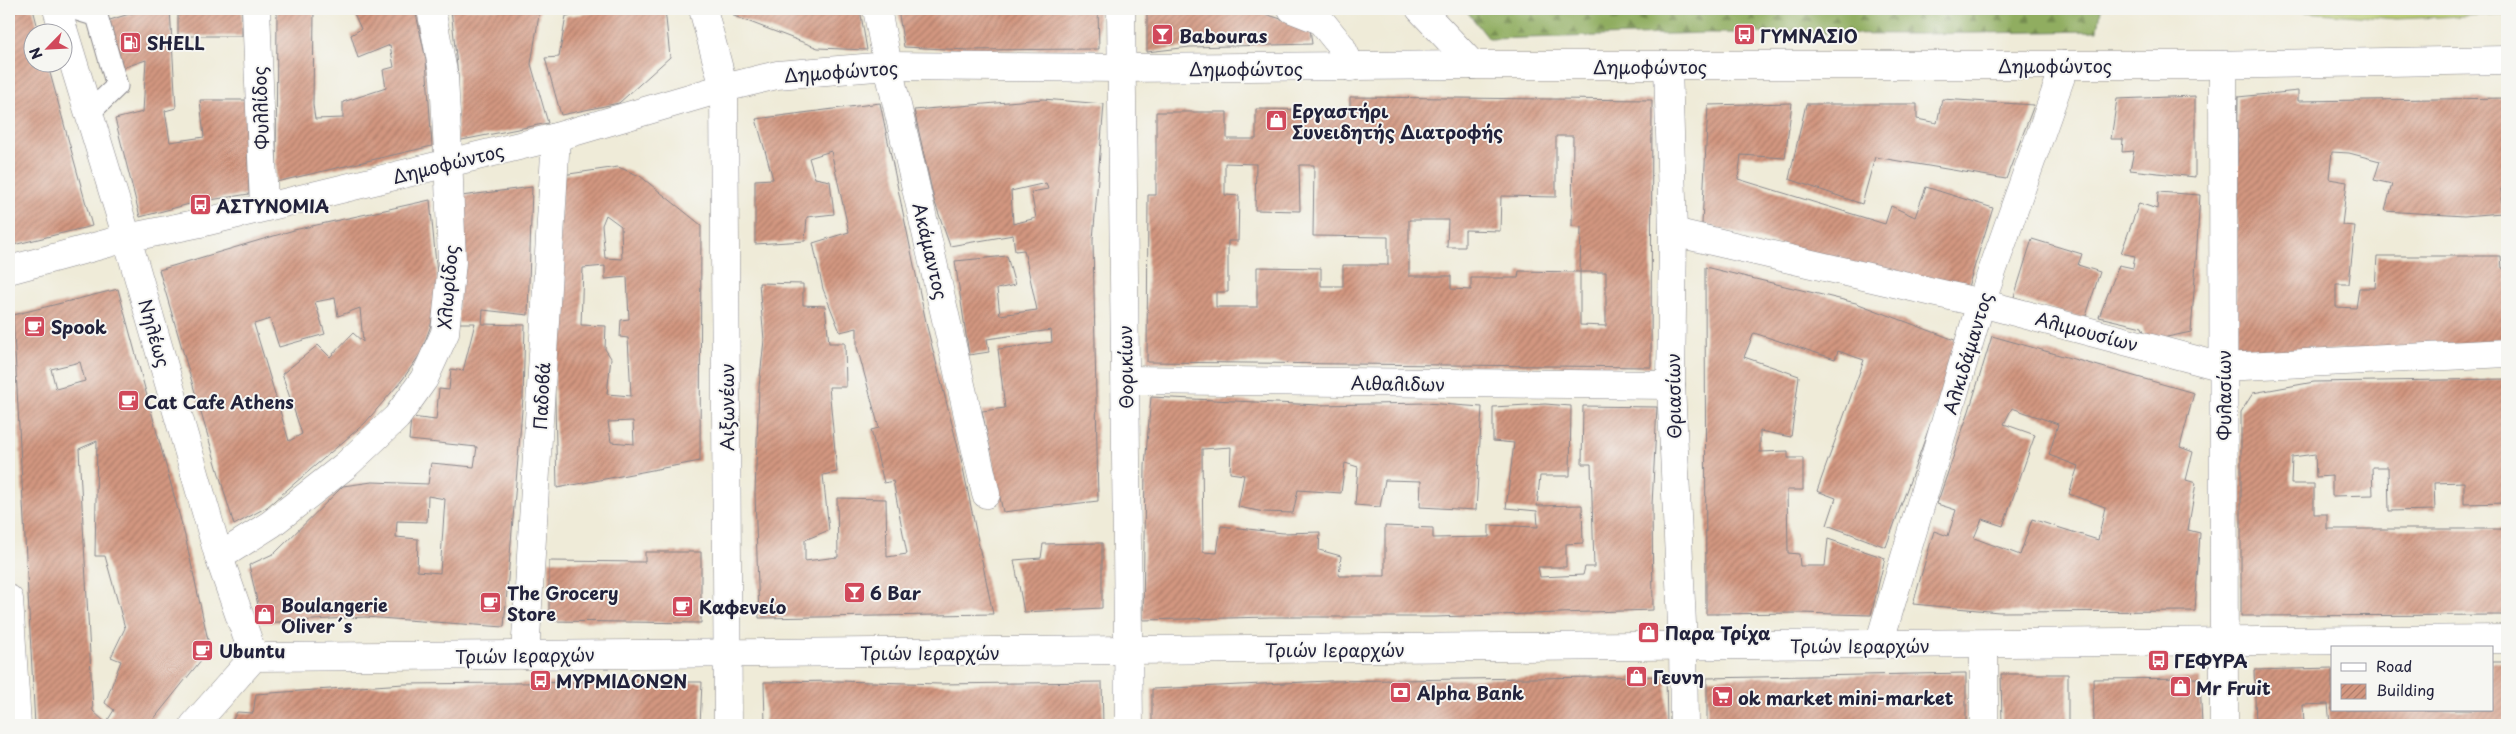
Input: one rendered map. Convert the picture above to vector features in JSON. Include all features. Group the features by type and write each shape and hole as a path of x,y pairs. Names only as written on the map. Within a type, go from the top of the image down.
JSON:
{"street":[{"name":"Νηλέως","path":"57,9 127,238 219,558 254,658"},
{"name":"Φυλλίδος","path":"256,9 264,207"},
{"name":"Χλωρίδος","path":"219,558 271,524 346,465 397,417 424,379 445,332 452,262 448,164 444,77 431,9"},
{"name":"Αιξωνέων","path":"704,9 724,88 728,725"},
{"name":"Ακάμαντος","path":"877,9 888,66 986,494"},
{"name":"Θορικίων","path":"1121,9 1130,650 1129,725"},
{"path":"1292,9 1320,20 1341,46 1352,67"},
{"path":"1420,9 1473,65"},
{"name":"Δημοφώντος","path":"9,270 127,238 448,164 556,137 724,88 777,75 888,66 1121,68 1473,65 1668,67 2223,65 2507,60"},
{"name":"Αλκιδάμαντος","path":"1879,644 1981,303 2065,65"},
{"name":"Φυλασίων","path":"2223,65 2224,725"},
{"name":"Θριασίων","path":"1668,67 1673,232 1671,385 1683,646 1684,725"},
{"name":"Παδοβά","path":"525,655 556,137"},
{"name":"Αλιμουσίων","path":"1673,232 1981,303 2223,367 2507,353"},
{"name":"Αιθαλιδων","path":"1126,380 1671,385"},
{"path":"9,599 17,725"},
{"name":"Τριών Ιεραρχών","path":"254,658 2507,640"},
{"path":"1984,644 1984,725"},
{"path":"194,725 254,658"}],"lane":[{"path":"74,9 96,16 117,86 89,113"}],"green space":[{"path":"1465,9 2101,9 2098,31 1919,34 1708,33 1489,39"},
{"path":"2297,9 2507,9 2507,14 2396,19 2306,12"}],"building":[{"path":"9,9 33,9 36,22 22,22 22,72 50,72 92,226 9,246 9,166 15,164 9,142"},
{"path":"145,9 170,9 176,108 165,111 170,142 204,137 200,100 246,100 249,194 197,202 140,217 115,119 143,112 146,60 113,71 97,24"},
{"path":"178,9 242,9 242,36 178,36"},
{"path":"277,9 314,9 313,105 315,119 343,118 343,102 386,88 383,70 394,67 390,45 358,58 351,35 361,29 352,9 415,9 426,60 432,146 276,182"},
{"path":"451,9 540,9 531,64 548,123 457,141 458,76"},
{"path":"604,9 665,9 670,57 619,103 561,115 545,58 559,57 566,16 605,11"},
{"path":"734,9 860,9 867,50 818,48 734,16"},
{"path":"898,9 1098,9 1099,49 968,50 904,47"},
{"path":"1147,9 1249,9 1310,28 1312,44 1190,47 1147,52"},
{"path":"2298,91 2298,101 2507,98 2507,189 2501,189 2502,213 2464,216 2385,211 2392,184 2374,180 2380,161 2349,153 2332,152 2329,179 2347,182 2342,225 2355,226 2349,284 2336,284 2336,307 2356,308 2359,288 2375,288 2377,256 2501,256 2502,268 2507,269 2507,343 2235,355 2238,97"},
{"path":"2195,96 2195,177 2130,170 2134,151 2122,152 2123,139 2111,139 2117,99"},
{"path":"1350,97 1652,100 1651,367 1147,362 1148,195 1156,195 1156,112 1227,112 1227,139 1256,139 1256,109 1350,110","holes":["1556,136 1573,136 1572,226 1581,227 1580,272 1519,271 1518,278 1471,278 1471,290 1451,289 1451,276 1409,276 1409,220 1448,220 1447,247 1465,247 1465,230 1500,231 1501,196 1556,197","1225,163 1256,164 1255,210 1300,211 1299,165 1314,165 1313,236 1388,237 1388,265 1343,265 1343,286 1321,286 1321,268 1257,267 1257,307 1216,307 1216,292 1228,292 1228,241 1238,241 1239,196 1225,195","1580,272 1606,272 1606,326 1580,325"]},
{"path":"1043,99 1104,104 1093,240 1098,501 1003,512 982,411 1005,408 998,349 1052,342 1051,330 987,339 989,352 969,355 955,261 1007,256 1015,285 997,289 1000,315 1037,310 1024,250 1015,251 1013,235 950,246 934,200 914,110","holes":["1046,183 1048,189 1031,192 1036,218 1013,224 1011,191"]},
{"path":"1942,99 2034,105 2006,179 1875,157 1862,204 1789,179 1806,104 1917,104 1917,119 1937,123"},
{"path":"880,103 927,327 962,463 993,614 759,618 755,493 759,387 764,340 759,283 803,284 803,305 825,306 829,343 845,343 846,387 829,387 837,472 823,475 829,530 805,540 805,561 838,557 837,498 886,499 887,557 907,554 893,481 884,483 871,430 879,428 857,347 857,328 840,332 823,289 813,243 849,232 831,151 809,158 815,178 830,181 834,214 807,217 805,241 755,244 755,180 773,179 756,119"},
{"path":"1792,103 1785,158 1741,155 1738,179 1885,224 1891,206 1915,217 1926,187 1993,208 1967,290 1871,269 1702,224 1708,105"},
{"path":"618,167 640,176 701,225 700,461 557,488 554,359 562,175","holes":["606,215 621,226 622,259 605,258 602,225","605,266 605,279 627,277 629,319 621,320 620,337 628,338 631,396 607,394 611,358 605,349 606,326 581,325 583,268","633,421 634,444 611,442 608,422"]},
{"path":"532,187 528,315 483,310 482,324 525,325 523,398 504,627 365,617 262,623 249,565 275,553 343,486 372,482 428,484 431,463 474,467 477,447 409,440 411,417 436,420 439,389 449,390 451,369 463,371 475,323 458,323 461,196","holes":["428,496 445,499 440,573 417,571 418,539 396,537 397,521 427,522"]},
{"path":"2158,192 2200,195 2195,277 2191,332 2148,341 2142,327 2099,317 2119,265 2133,268 2135,256 2121,253 2139,203 2157,209"},
{"path":"430,200 438,285 431,325 421,353 403,379 365,423 267,507 234,525 159,270 294,230","holes":["335,298 338,316 360,308 363,342 353,333 330,357 318,345 282,374 302,434 289,441 254,324 270,319 279,347 325,334 315,302"]},
{"path":"2032,239 2082,254 2078,265 2100,272 2085,319 2014,297"},
{"path":"1705,267 1856,303 1960,342 1886,547 1827,525 1836,498 1817,491 1864,360 1838,351 1835,359 1754,333 1744,357 1799,376 1791,437 1760,431 1760,452 1788,451 1788,458 1803,458 1803,490 1787,490 1788,553 1799,554 1800,566 1825,566 1828,539 1885,558 1871,615 1800,613 1706,614"},
{"path":"118,289 185,536 210,649 149,725 35,725 13,315","holes":["80,362 85,381 56,389 51,369","97,441 95,556 105,556 125,628 111,657 121,661 105,703 114,710 106,723 93,711 79,449"]},
{"path":"1992,336 2194,393 2180,447 2193,452 2186,480 2196,483 2188,530 2200,533 2195,611 1999,612 1913,604 1934,531 1948,536 1956,510 1937,504","holes":["2012,408 2058,424 2049,455 2078,466 2069,494 2105,507 2098,540 2032,519 2020,555 1974,538 1982,519 2003,526 2035,435 2004,424"]},
{"path":"2507,379 2507,503 2464,504 2464,482 2434,483 2435,510 2389,511 2388,467 2372,467 2373,495 2332,496 2332,476 2316,477 2315,454 2292,457 2291,484 2314,484 2314,514 2327,514 2327,529 2507,529 2507,615 2241,616 2241,412 2253,393 2314,382"},
{"path":"1151,397 1318,405 1426,403 1482,407 1476,510 1420,507 1421,481 1385,480 1380,507 1355,505 1358,467 1345,463 1341,493 1298,490 1293,513 1264,512 1238,507 1244,475 1230,473 1231,447 1202,449 1203,552 1217,553 1221,526 1283,533 1320,532 1319,550 1341,556 1339,576 1385,576 1385,526 1433,528 1433,538 1489,537 1489,525 1538,527 1537,511 1506,508 1514,443 1493,441 1493,407 1545,404 1571,406 1570,476 1540,476 1537,506 1582,505 1583,543 1566,544 1566,567 1538,567 1540,577 1583,575 1585,567 1594,567 1591,464 1582,464 1583,406 1657,407 1652,505 1653,610 1435,617 1270,617 1143,620 1145,466"},
{"path":"1102,543 1102,608 1024,612 1014,560 1041,558 1043,544"},
{"path":"645,552 701,552 701,623 549,621 549,561 645,562"},
{"path":"2494,662 2507,662 2507,725 2330,725 2328,704 2303,705 2304,725 2256,725 2254,670 2331,668 2331,712 2494,712"},
{"path":"1966,673 1966,725 1707,725 1707,678"},
{"path":"2001,674 2068,674 2068,725 2002,725"},
{"path":"1666,676 1667,725 1152,725 1152,689 1329,681"},
{"path":"2200,678 2202,725 2094,725 2093,679"},
{"path":"838,681 940,684 1102,682 1103,725 765,725 764,682"},
{"path":"702,682 700,725 230,725 237,712 253,713 256,694 404,684"}],"place":[{"name":"Babouras","path":"1163,35"},
{"name":"ΓΥΜΝΑΣΙΟ","path":"1744,35"},
{"name":"SHELL","path":"131,42"},
{"name":"Εργαστήρι Συνειδητής Διατροφής","path":"1276,120"},
{"name":"ΑΣΤΥΝΟΜΙΑ","path":"200,205"},
{"name":"Spook","path":"35,326"},
{"name":"Cat Cafe Athens","path":"128,401"},
{"name":"6 Bar","path":"854,592"},
{"name":"The Grocery Store","path":"491,602"},
{"name":"Καφενείο","path":"683,606"},
{"name":"Boulangerie Oliver´s","path":"265,614"},
{"name":"Παρα Τρίχα","path":"1649,632"},
{"name":"Ubuntu","path":"203,650"},
{"name":"ΓΕΦΥΡΑ","path":"2158,660"},
{"name":"Γευνη","path":"1637,676"},
{"name":"ΜΥΡΜΙΔΟΝΩΝ","path":"540,680"},
{"name":"Mr Fruit","path":"2180,687"},
{"name":"Alpha Bank","path":"1401,692"},
{"name":"ok market mini-market","path":"1722,697"}]}
